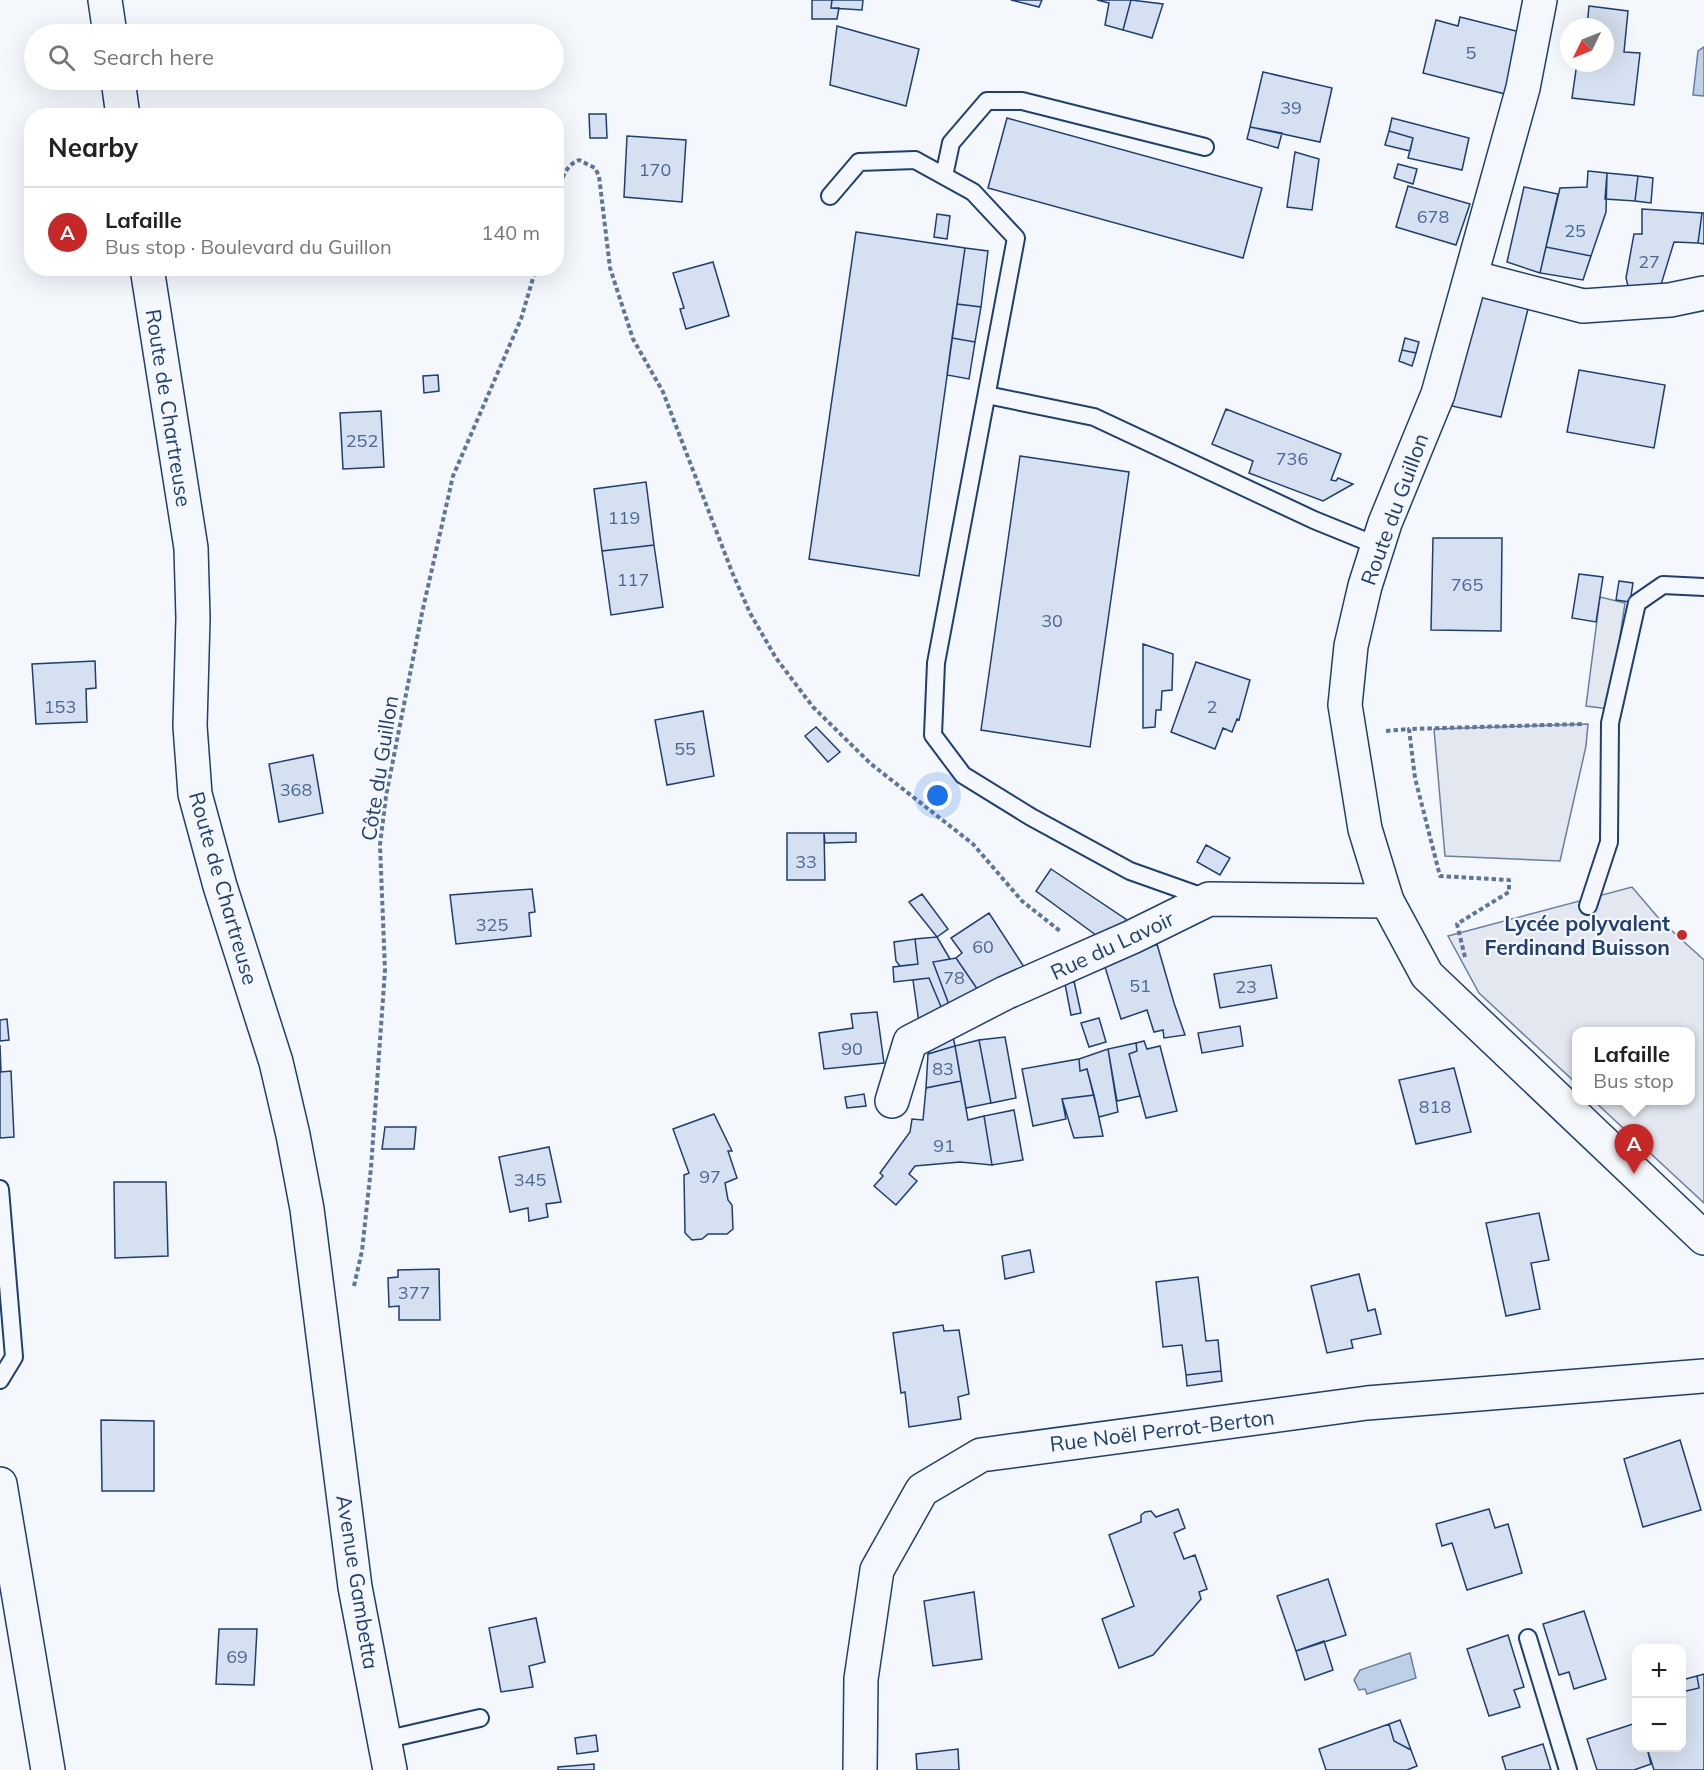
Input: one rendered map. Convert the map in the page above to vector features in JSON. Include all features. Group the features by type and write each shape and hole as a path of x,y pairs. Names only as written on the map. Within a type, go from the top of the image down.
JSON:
{"street":[{"path":"105,0 109,24"},
{"name":"Route du Guillon","path":"1540,0 1523,88 1438,394 1378,546 1351,645 1346,705 1365,829 1387,901 1427,975 1704,1238"},
{"path":"119,90 122,108"},
{"name":"Route de Chartreuse","path":"148,276 191,548 193,618 190,726 195,794 220,886 276,1062 307,1209 332,1394"},
{"path":"1472,277 1583,306 1670,300 1704,293"},
{"name":"Rue du Lavoir","path":"891,1101 910,1042 1005,993 1092,955 1209,899 1387,901"},
{"name":"Rue Noël Perrot-Berton","path":"860,1770 861,1679 877,1570 922,1490 981,1455 1367,1403 1704,1376"},
{"name":"Avenue Gambetta","path":"332,1394 355,1587 387,1755"},
{"path":"0,1484 48,1770"}],"lane":[{"path":"944,176 951,143 987,101 1022,101 1205,147"},
{"path":"830,196 858,162 915,160 973,192 1016,238 936,663 933,735 963,775 1031,817 1130,871 1209,899"},
{"path":"987,395 1094,417 1303,515 1378,546"},
{"path":"1588,906 1609,842 1610,723 1637,603 1663,585 1704,587"},
{"path":"0,1189 14,1357 0,1380"},
{"path":"1528,1638 1568,1770"},
{"path":"387,1755 480,1718"}],"path":[{"path":"564,174 571,163 579,160 595,168 599,176 609,268 633,339 663,392 732,572 750,613 776,658 813,707 871,764 973,844 1022,902 1092,955"},
{"name":"Côte du Guillon","path":"319,1303 341,1300 356,1284 362,1251 371,1168 385,970 380,845 386,796 422,613 453,476 521,319 534,276"},
{"path":"1465,957 1457,924 1509,892 1509,880 1440,876 1415,778 1409,729 1610,723"}],"shaded area":[{"path":"1600,597 1625,603 1609,709 1586,706"},
{"path":"1588,724 1586,746 1560,861 1445,856 1434,729"},
{"path":"1632,887 1661,921 1704,960 1704,1203 1598,1105 1695,1105 1695,1027 1572,1027 1572,1079 1479,993 1448,936"}],"water":[{"path":"1704,47 1704,96 1693,95 1698,51"},
{"path":"1410,1653 1416,1678 1367,1694 1365,1689 1359,1690 1354,1680 1360,1670"}],"building":[{"path":"812,0 832,0 831,8 839,8 837,19 812,19"},
{"path":"832,0 863,0 862,10 831,8"},
{"path":"1011,0 1042,0 1039,7"},
{"path":"1097,0 1131,0 1123,30 1105,25 1109,3"},
{"path":"1131,0 1163,4 1152,38 1123,30"},
{"path":"1589,6 1628,11 1624,52 1640,53 1634,105 1572,98 1576,72 1614,72 1614,18 1588,18"},
{"path":"1460,17 1520,32 1505,94 1423,73 1436,20 1458,26"},
{"path":"837,26 919,49 906,106 830,85"},
{"path":"1263,72 1332,88 1320,142 1250,127"},
{"path":"589,114 606,114 607,138 590,138"},
{"path":"1007,118 1262,188 1243,258 988,188"},
{"path":"1392,118 1469,138 1462,170 1408,158 1413,138 1389,131"},
{"path":"1250,127 1282,133 1278,148 1247,139"},
{"path":"1389,131 1413,138 1410,151 1385,145"},
{"path":"627,136 686,140 682,202 624,197"},
{"path":"1295,152 1319,159 1312,210 1287,207"},
{"path":"1398,164 1417,169 1413,184 1394,178"},
{"path":"1588,171 1607,173 1606,212 1591,256 1546,247 1560,188 1587,187"},
{"path":"1607,173 1638,176 1635,201 1605,199"},
{"path":"1638,176 1653,178 1651,203 1635,201"},
{"path":"1408,186 1470,204 1456,245 1396,227"},
{"path":"1524,187 1558,194 1540,273 1507,262"},
{"path":"1642,209 1702,213 1698,243 1674,242 1660,288 1628,286 1626,278 1634,234 1642,234"},
{"path":"1702,213 1704,213 1704,244 1698,243"},
{"path":"937,214 950,216 947,239 934,237"},
{"path":"856,232 965,248 919,576 809,559"},
{"path":"1546,247 1591,256 1583,280 1540,273"},
{"path":"965,248 988,251 981,307 957,304"},
{"path":"713,262 729,316 686,329 680,309 684,308 673,273"},
{"path":"1480,294 1529,305 1501,417 1452,406"},
{"path":"957,304 981,307 975,342 952,338"},
{"path":"952,338 975,342 969,379 947,375"},
{"path":"1405,338 1419,342 1416,353 1402,350"},
{"path":"1402,350 1416,353 1412,366 1399,361"},
{"path":"1579,370 1665,385 1654,448 1567,432"},
{"path":"438,375 439,391 424,393 423,376"},
{"path":"1226,409 1341,454 1331,480 1336,481 1338,478 1353,484 1323,501 1249,473 1253,461 1212,444"},
{"path":"381,411 384,467 343,469 340,413"},
{"path":"1020,456 1129,472 1090,747 981,730"},
{"path":"646,482 654,545 602,551 594,489"},
{"path":"1433,538 1502,538 1501,631 1431,630"},
{"path":"654,545 663,607 611,615 602,551"},
{"path":"1579,574 1603,577 1596,622 1572,618"},
{"path":"1619,581 1633,583 1630,602 1616,600"},
{"path":"1143,644 1173,654 1172,690 1162,691 1161,710 1156,710 1155,727 1143,728"},
{"path":"95,661 96,688 86,689 87,722 36,724 32,664"},
{"path":"1196,662 1250,680 1239,720 1237,719 1232,732 1223,728 1215,749 1171,732"},
{"path":"703,711 714,776 667,785 655,720"},
{"path":"816,727 840,752 828,762 805,736"},
{"path":"313,755 323,813 279,822 269,764"},
{"path":"787,833 824,833 825,880 787,880"},
{"path":"824,833 856,833 856,842 825,843"},
{"path":"1206,845 1230,858 1220,875 1197,862"},
{"path":"1051,869 1136,926 1104,941 1036,891"},
{"path":"532,889 535,912 529,913 531,936 456,944 450,895"},
{"path":"922,894 948,929 937,937 909,902"},
{"path":"989,913 1026,970 980,993 956,958 962,953 951,938"},
{"path":"937,937 950,959 933,962 951,1010 944,1014 929,978 894,982 893,967 918,964 915,939"},
{"path":"915,939 918,964 900,966 896,961 894,942"},
{"path":"1157,944 1185,1035 1164,1038 1163,1030 1154,1032 1147,1010 1121,1019 1105,967"},
{"path":"956,958 980,993 951,1010 933,962"},
{"path":"1271,965 1277,998 1220,1008 1214,974"},
{"path":"929,978 944,1014 919,1023 913,980"},
{"path":"1074,981 1081,1013 1071,1015 1065,984"},
{"path":"877,1012 884,1063 824,1069 819,1033 853,1028 851,1014"},
{"path":"1099,1018 1106,1042 1089,1047 1081,1023"},
{"path":"7,1019 9,1040 0,1041 0,1020"},
{"path":"1240,1026 1243,1046 1202,1053 1198,1033"},
{"path":"952,1032 955,1046 928,1054 934,1040"},
{"path":"1005,1037 1016,1098 991,1103 979,1040"},
{"path":"979,1040 991,1103 966,1108 955,1046"},
{"path":"1144,1041 1147,1049 1160,1046 1177,1111 1146,1118 1129,1054 1137,1051 1136,1043"},
{"path":"1136,1043 1137,1051 1129,1054 1140,1096 1117,1101 1108,1049"},
{"path":"0,1045 1,1072 11,1071 14,1137 0,1138"},
{"path":"955,1046 961,1081 926,1088 928,1054"},
{"path":"1108,1049 1118,1112 1099,1117 1087,1069 1080,1071 1079,1059"},
{"path":"1079,1059 1080,1071 1087,1069 1094,1095 1062,1099 1066,1119 1033,1126 1022,1069"},
{"path":"1454,1068 1471,1132 1416,1144 1399,1080"},
{"path":"961,1081 968,1120 984,1116 992,1165 960,1162 915,1166 909,1174 917,1181 896,1205 874,1186 883,1176 880,1173 910,1132 912,1119 923,1120 926,1088"},
{"path":"864,1094 866,1106 847,1108 845,1097"},
{"path":"1094,1095 1103,1136 1074,1138 1062,1099"},
{"path":"1014,1110 1023,1160 992,1165 984,1116"},
{"path":"714,1114 732,1151 728,1151 737,1178 725,1183 728,1200 732,1205 733,1229 727,1234 708,1234 702,1239 692,1240 685,1233 684,1175 689,1173 673,1129"},
{"path":"385,1127 416,1127 414,1149 382,1149"},
{"path":"549,1147 561,1202 546,1204 548,1217 529,1221 528,1208 510,1212 499,1157"},
{"path":"114,1182 166,1182 168,1256 115,1258"},
{"path":"1539,1213 1549,1260 1531,1263 1540,1309 1506,1316 1486,1223"},
{"path":"1030,1250 1034,1272 1005,1279 1002,1256"},
{"path":"439,1269 440,1320 399,1320 399,1306 389,1307 388,1278 398,1277 398,1270"},
{"path":"1359,1274 1368,1311 1375,1309 1381,1334 1351,1340 1353,1348 1327,1353 1311,1286"},
{"path":"1198,1277 1206,1341 1218,1340 1221,1371 1186,1375 1182,1345 1163,1347 1156,1282"},
{"path":"943,1325 944,1331 959,1330 969,1394 958,1397 961,1419 909,1427 905,1392 901,1393 893,1333"},
{"path":"1221,1371 1222,1381 1187,1386 1186,1375"},
{"path":"101,1420 154,1421 154,1491 102,1491"},
{"path":"1680,1440 1701,1510 1643,1527 1624,1459"},
{"path":"1178,1509 1185,1528 1174,1533 1184,1559 1195,1555 1207,1589 1199,1592 1201,1599 1153,1655 1119,1668 1102,1619 1134,1606 1109,1535 1141,1522 1141,1515 1145,1512 1151,1511 1156,1517"},
{"path":"1489,1509 1495,1528 1508,1524 1522,1573 1467,1590 1452,1543 1442,1546 1436,1524"},
{"path":"1328,1579 1346,1635 1296,1651 1277,1596"},
{"path":"974,1592 982,1659 933,1666 924,1601"},
{"path":"1584,1611 1606,1679 1574,1689 1569,1672 1559,1675 1543,1624"},
{"path":"536,1618 545,1662 529,1666 533,1687 501,1692 489,1628"},
{"path":"219,1629 257,1629 254,1685 216,1684"},
{"path":"1508,1635 1524,1687 1514,1690 1520,1707 1489,1716 1467,1649"},
{"path":"1324,1641 1333,1670 1305,1680 1296,1651"},
{"path":"1704,1674 1704,1770 1654,1770 1648,1752 1686,1752 1686,1691 1699,1688 1697,1676"},
{"path":"1697,1676 1699,1688 1686,1691 1686,1679"},
{"path":"1400,1720 1411,1750 1394,1741 1389,1724"},
{"path":"1389,1724 1394,1741 1411,1750 1417,1766 1407,1770 1326,1770 1319,1749"},
{"path":"1632,1724 1632,1752 1648,1752 1651,1764 1634,1770 1597,1770 1587,1739"},
{"path":"596,1735 598,1751 577,1754 575,1738"},
{"path":"1543,1744 1551,1770 1506,1770 1502,1757"},
{"path":"958,1749 959,1770 917,1770 916,1754"},
{"path":"594,1764 594,1770 558,1770 558,1767"}],"place":[{"name":"Lycée polyvalent Ferdinand Buisson","path":"1682,935"},
{"name":"Lafaille","path":"1634,1174"}]}
